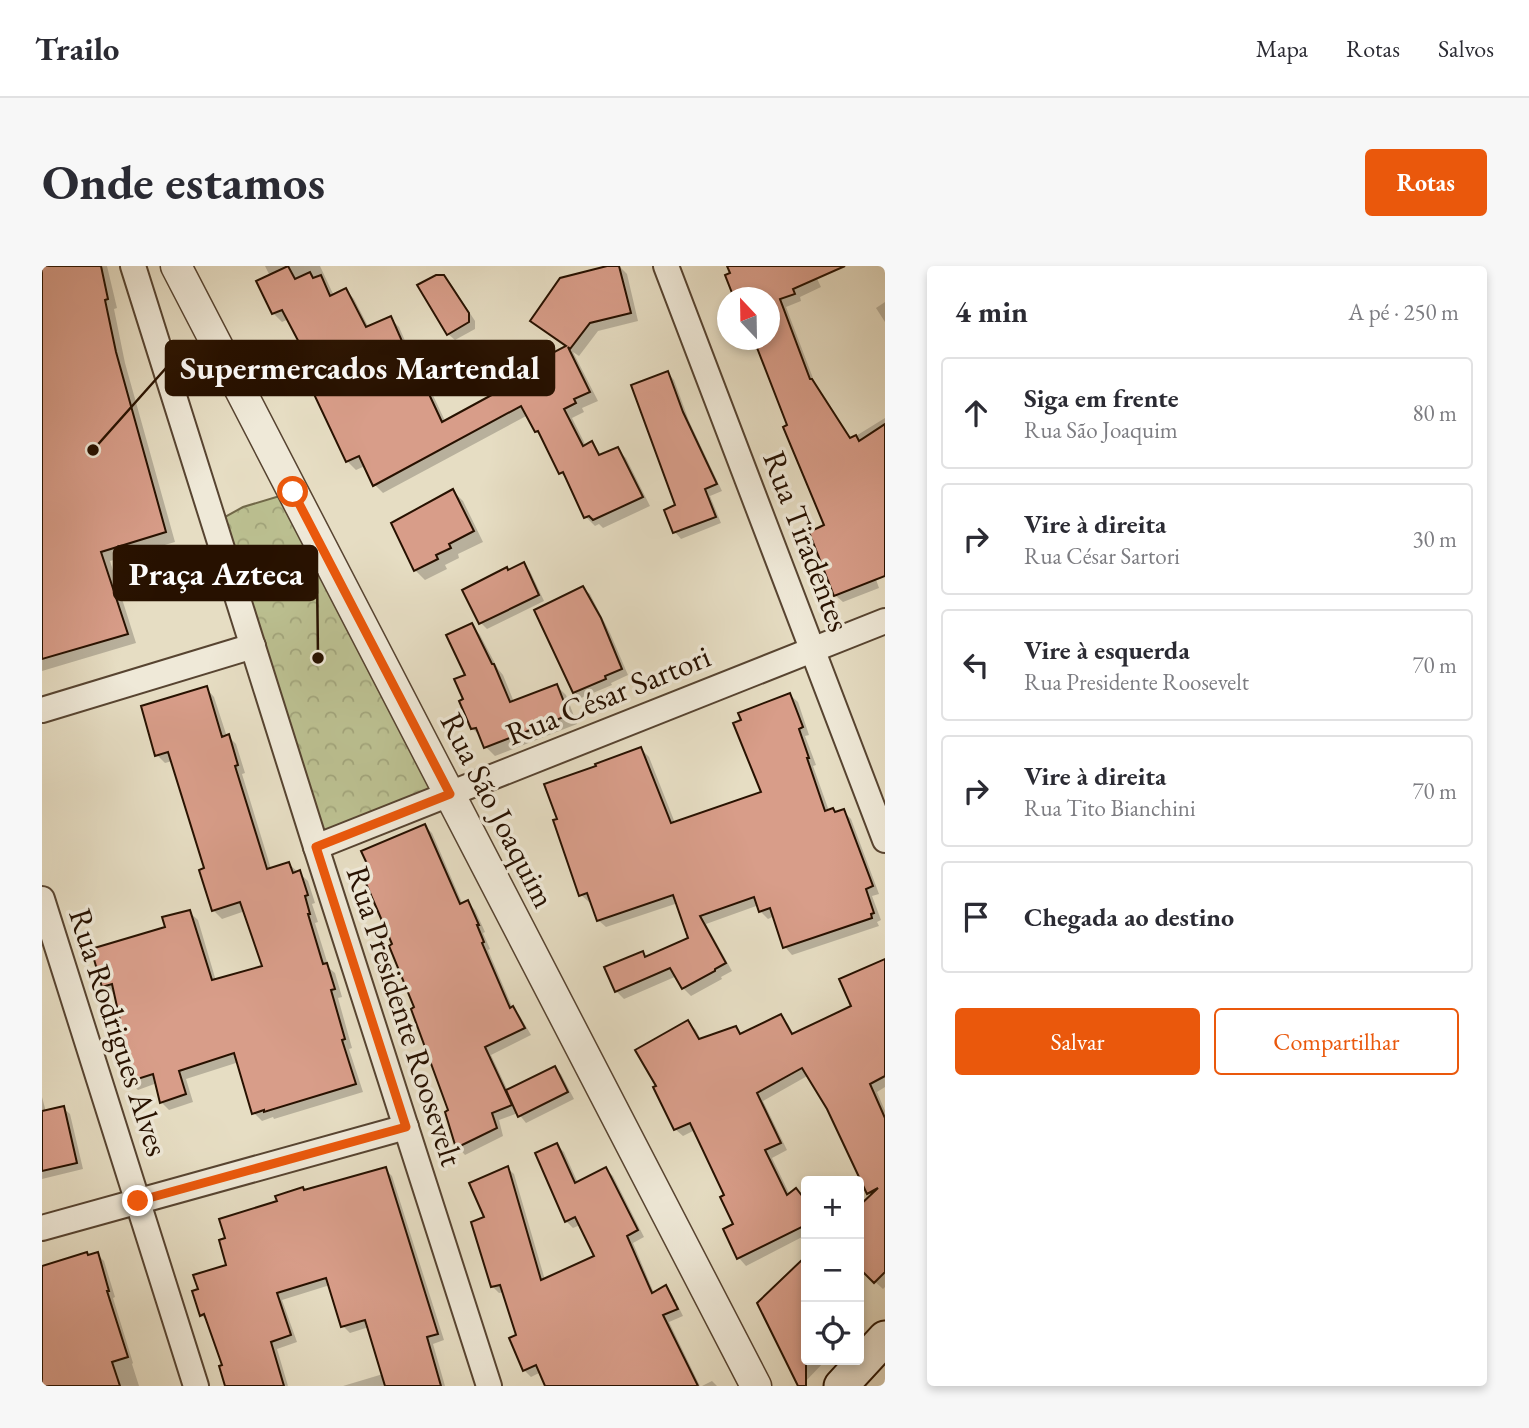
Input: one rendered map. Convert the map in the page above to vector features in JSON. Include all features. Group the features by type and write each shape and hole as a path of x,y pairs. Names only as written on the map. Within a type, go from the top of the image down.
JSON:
{"main road":[{"path":"841,1386 885,1338"}],"street":[{"name":"Rua Presidente Roosevelt","path":"133,266 489,1386"},
{"name":"Rua São Joaquim","path":"176,266 756,1386"},
{"name":"Rua Tiradentes","path":"666,266 885,840"},
{"name":"Rua César Sartori","path":"316,847 885,621"},
{"path":"42,710 253,646"},
{"name":"Rua Rodrigues Alves","path":"42,899 196,1386"},
{"path":"42,1228 406,1127"}],"green space":[{"path":"293,492 450,794 316,847 214,523 243,507"}],"building":[{"path":"42,266 101,266 116,352 166,532 101,552 128,634 42,659"},
{"path":"288,266 295,279 310,272 313,278 321,275 330,296 346,288 366,327 391,316 419,380 422,379 442,422 510,385 505,378 566,346 530,321 560,278 607,266 619,266 631,313 590,323 570,349 568,347 590,392 574,399 576,403 564,409 583,446 592,441 599,455 618,447 643,497 593,520 589,516 584,518 563,472 559,474 538,431 535,432 521,406 373,486 359,456 346,462 304,373 313,369 282,310 272,314 256,281"},
{"path":"727,266 845,266 793,289 795,294 780,299 780,287 730,287 725,275 730,273"},
{"path":"436,275 444,275 469,313 469,322 447,335 417,285"},
{"path":"780,299 810,379 850,438 856,435 859,441 885,424 885,576 834,596 809,532 824,525 783,427 787,425 758,350 780,350"},
{"path":"668,371 683,412 717,484 705,489 716,517 673,533 664,510 675,505 631,385"},
{"path":"453,489 474,531 449,544 451,548 436,555 438,559 414,571 391,523"},
{"path":"524,562 539,595 479,624 462,590 507,567 508,570"},
{"path":"583,586 601,618 622,669 573,693 534,610"},
{"path":"472,623 510,702 557,684 569,715 484,748 476,728 471,729 459,701 463,699 454,679 465,675 446,635"},
{"path":"207,686 222,737 229,734 238,765 235,766 267,869 289,862 293,873 300,870 308,895 305,896 308,914 323,964 327,963 335,989 331,990 345,1039 342,1040 356,1084 252,1114 234,1053 179,1071 186,1094 160,1103 153,1074 128,1082 118,1045 125,1043 112,984 102,987 91,949 165,927 162,917 190,910 212,980 262,966 240,902 212,911 199,870 204,868 168,752 155,756 141,706"},
{"path":"790,693 803,727 799,729 825,811 833,808 835,812 844,809 873,886 866,889 874,913 871,914 872,918 783,948 770,908 759,912 754,897 700,916 726,963 715,971 682,989 670,968 615,992 604,967 643,951 645,957 688,938 673,895 597,921 587,893 579,896 553,820 557,819 544,784 641,747 671,823 761,792 733,723 741,720 738,713"},
{"path":"425,824 460,904 468,900 479,925 484,942 482,943 510,1008 513,1006 525,1028 485,1047 512,1105 492,1113 497,1128 456,1148 445,1112 448,1110 411,1009 414,1007 389,946 392,944 361,872 369,868 361,851"},
{"path":"885,959 885,1076 870,1084 885,1118 885,1272 874,1283 864,1273 864,1201 878,1188 867,1194 864,1176 859,1176 827,1109 802,1068 757,1093 781,1143 765,1150 787,1195 796,1188 801,1194 801,1227 737,1259 723,1229 733,1224 720,1197 724,1195 690,1123 674,1130 653,1087 656,1086 635,1050 688,1020 699,1039 736,1026 740,1034 781,1014 792,1034 851,1006 839,979"},
{"path":"555,1066 568,1092 518,1117 506,1090"},
{"path":"64,1106 77,1163 42,1171 42,1111"},
{"path":"557,1143 575,1183 606,1167 638,1230 627,1236 652,1293 666,1285 678,1309 663,1315 698,1386 545,1386 536,1365 523,1371 509,1338 516,1335 500,1285 491,1287 471,1222 484,1217 469,1183 508,1166 541,1280 594,1256 575,1217 565,1222 535,1153"},
{"path":"386,1167 438,1334 427,1337 441,1386 385,1386 365,1320 341,1327 326,1278 277,1293 291,1335 271,1342 284,1386 225,1386 219,1366 222,1365 204,1314 200,1316 192,1291 198,1289 193,1275 226,1265 219,1240 225,1238 219,1219 277,1201 275,1196 303,1187 304,1190"},
{"path":"87,1252 88,1255 98,1252 128,1357 112,1362 120,1386 42,1386 42,1266"},
{"path":"801,1261 801,1365 806,1365 806,1386 798,1386 757,1303"}],"place":[{"name":"Supermercados Martendal","path":"93,450"},
{"name":"Praça Azteca","path":"318,658"}],"route":[{"path":"138,1201 406,1127 316,847 450,794 293,492"}]}
